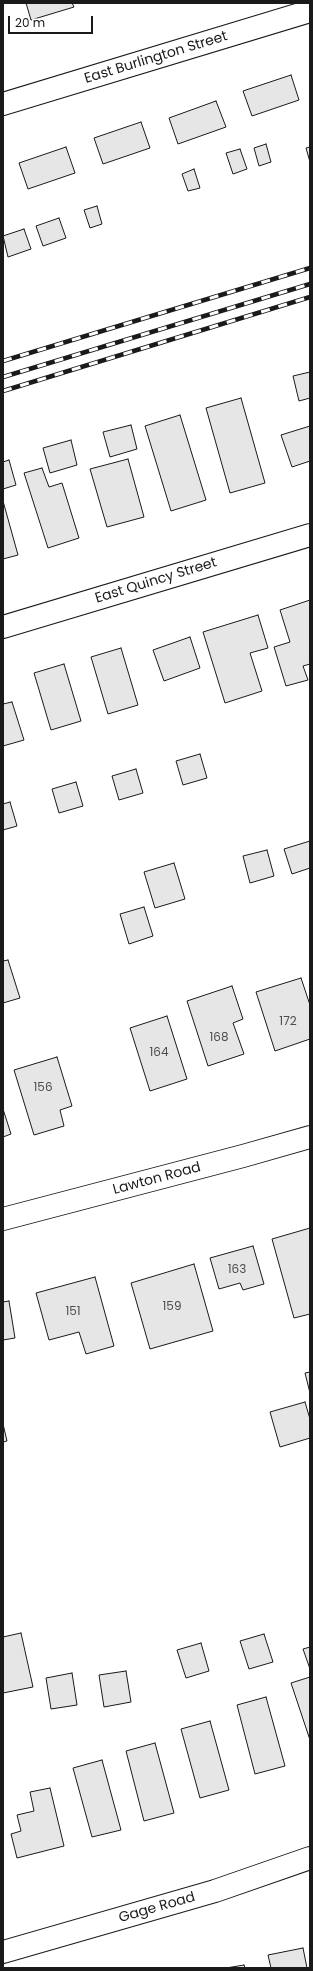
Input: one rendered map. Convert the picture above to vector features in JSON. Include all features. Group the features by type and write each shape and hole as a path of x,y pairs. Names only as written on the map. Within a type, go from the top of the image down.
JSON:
{"street":[{"name":"East Burlington Street","path":"3,104 310,11"},
{"name":"East Quincy Street","path":"3,627 310,535"},
{"name":"Lawton Road","path":"3,1219 310,1137"},
{"name":"Gage Road","path":"3,1952 215,1891 310,1858"}],"building":[{"path":"26,3 72,3 74,7 31,20"},
{"path":"291,75 299,100 252,116 243,91"},
{"path":"216,101 226,127 178,144 169,118"},
{"path":"141,122 150,148 103,164 94,138"},
{"path":"266,144 271,162 259,166 254,148"},
{"path":"66,147 75,173 28,189 19,163"},
{"path":"310,147 310,162 306,148"},
{"path":"240,149 247,169 233,174 226,153"},
{"path":"194,169 200,188 188,191 182,174"},
{"path":"97,206 102,224 90,228 84,210"},
{"path":"59,218 66,238 43,246 36,226"},
{"path":"24,229 31,249 8,257 3,236"},
{"path":"310,372 310,398 299,401 293,376"},
{"path":"241,398 265,483 230,493 206,408"},
{"path":"180,415 206,500 171,511 145,426"},
{"path":"131,425 137,449 110,457 103,432"},
{"path":"310,426 310,461 292,467 281,435"},
{"path":"71,440 77,465 50,473 43,448"},
{"path":"128,459 144,517 107,527 90,469"},
{"path":"9,460 16,485 3,489 3,462"},
{"path":"42,468 49,487 62,483 79,538 48,548 24,473"},
{"path":"3,501 18,555 3,559"},
{"path":"310,600 310,664 303,666 308,680 286,686 274,647 290,642 280,610"},
{"path":"258,615 268,648 250,653 262,691 225,703 203,632"},
{"path":"190,637 200,668 164,681 153,650"},
{"path":"121,648 138,705 108,714 91,657"},
{"path":"64,664 81,721 51,730 34,673"},
{"path":"12,702 24,740 3,746 3,704"},
{"path":"200,754 207,778 183,785 176,761"},
{"path":"136,769 143,793 119,800 112,776"},
{"path":"76,782 83,806 59,813 52,789"},
{"path":"10,802 17,826 3,830 3,804"},
{"path":"310,841 310,868 292,874 284,849"},
{"path":"267,850 274,876 250,883 243,856"},
{"path":"174,863 185,899 155,908 144,872"},
{"path":"144,907 153,936 129,944 120,914"},
{"path":"8,960 20,998 3,1003 3,961"},
{"path":"301,978 310,1005 310,1039 275,1051 256,992"},
{"path":"232,986 243,1019 233,1023 244,1054 208,1066 187,1001"},
{"path":"167,1016 187,1079 150,1091 130,1028"},
{"path":"57,1057 72,1106 60,1110 64,1126 34,1135 14,1070"},
{"path":"3,1109 11,1134 3,1137"},
{"path":"310,1228 310,1314 294,1318 272,1239"},
{"path":"253,1246 264,1284 243,1290 240,1283 219,1289 210,1258"},
{"path":"194,1264 213,1331 150,1349 131,1283"},
{"path":"95,1277 114,1346 86,1354 79,1332 49,1340 36,1293"},
{"path":"9,1301 15,1338 3,1340 3,1302"},
{"path":"310,1372 310,1393 305,1373"},
{"path":"305,1402 310,1419 310,1438 280,1447 270,1412"},
{"path":"3,1424 7,1441 3,1442"},
{"path":"21,1633 33,1687 3,1693 3,1637"},
{"path":"264,1634 273,1662 249,1669 240,1641"},
{"path":"201,1643 209,1671 186,1678 177,1650"},
{"path":"310,1647 310,1669 303,1649"},
{"path":"126,1671 131,1702 104,1707 99,1675"},
{"path":"72,1673 77,1705 51,1709 46,1678"},
{"path":"310,1677 310,1740 291,1683"},
{"path":"266,1697 285,1766 255,1774 237,1705"},
{"path":"210,1721 229,1790 200,1798 181,1729"},
{"path":"155,1743 174,1813 144,1821 126,1751"},
{"path":"102,1760 121,1830 92,1837 73,1768"},
{"path":"50,1788 64,1846 17,1858 11,1834 21,1831 17,1815 34,1811 30,1792"},
{"path":"303,1948 307,1968 271,1968 268,1955"},
{"path":"244,1965 245,1968 226,1968"}],"railway":[{"path":"3,361 310,268"},
{"path":"3,377 310,284"},
{"path":"3,391 310,297"}]}
